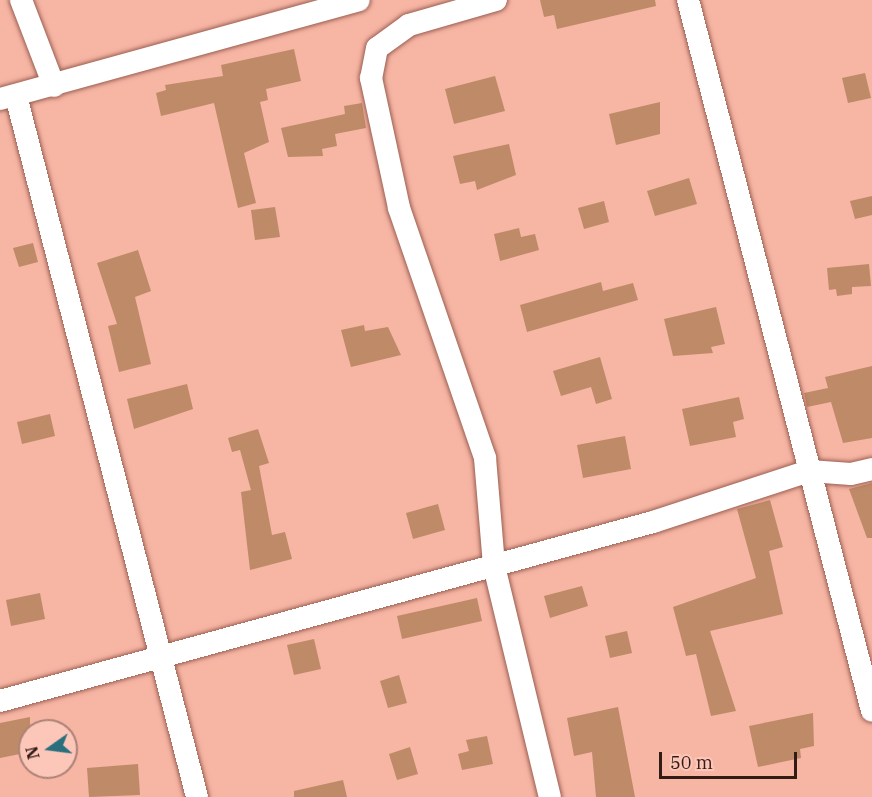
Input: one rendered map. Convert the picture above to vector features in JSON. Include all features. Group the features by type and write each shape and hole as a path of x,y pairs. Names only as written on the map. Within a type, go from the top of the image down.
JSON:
{"street":[{"path":"21,0 54,86"},
{"path":"197,797 163,659 8,98 359,0"},
{"path":"496,0 409,25 377,48 371,60 399,208 485,458 494,566 550,797"},
{"path":"688,0 872,711"},
{"path":"0,700 163,659 494,566 809,471 851,474 872,469"}],"building":[{"path":"540,0 655,0 656,6 557,29 554,15 544,17"},
{"path":"294,49 301,81 266,89 268,100 260,102 269,142 244,153 256,203 238,208 214,103 161,116 156,93 166,90 165,85 223,76 221,65"},
{"path":"865,73 871,98 848,103 842,78"},
{"path":"495,76 505,111 454,124 445,89"},
{"path":"660,102 660,134 616,145 609,114"},
{"path":"362,103 366,128 335,134 337,146 322,149 323,156 288,157 281,128 345,114 344,106"},
{"path":"509,144 516,175 477,190 475,181 460,184 453,156"},
{"path":"689,178 697,204 655,216 647,191"},
{"path":"872,196 872,215 855,219 850,201"},
{"path":"604,201 609,222 584,229 578,208"},
{"path":"275,207 280,237 255,240 251,210"},
{"path":"519,228 521,237 535,234 539,250 500,261 494,234"},
{"path":"33,243 38,262 19,267 13,248"},
{"path":"138,250 151,291 135,297 151,364 119,372 108,326 117,324 97,263"},
{"path":"869,264 871,286 852,287 852,294 837,296 836,289 829,290 827,268"},
{"path":"601,282 603,291 633,283 638,300 527,332 520,305"},
{"path":"716,307 725,344 711,347 713,353 673,356 664,319"},
{"path":"364,325 365,331 388,327 401,355 351,367 341,330"},
{"path":"600,357 612,399 596,404 591,387 561,396 553,371"},
{"path":"872,366 872,438 843,443 831,402 807,407 804,393 828,388 825,377"},
{"path":"187,384 193,409 134,429 127,399"},
{"path":"739,397 744,419 733,422 736,437 690,446 682,409"},
{"path":"50,414 55,436 22,444 17,422"},
{"path":"258,429 269,463 259,466 272,535 285,532 292,559 250,570 241,492 251,490 240,450 232,452 228,438"},
{"path":"625,436 631,469 583,478 577,445"},
{"path":"872,483 872,538 867,538 849,489"},
{"path":"770,500 783,547 769,551 783,614 710,631 736,711 711,716 696,654 686,656 673,607 756,578 737,509"},
{"path":"438,504 445,530 413,539 406,513"},
{"path":"582,586 588,606 550,618 544,596"},
{"path":"40,593 45,619 11,626 6,600"},
{"path":"477,598 482,621 402,639 397,616"},
{"path":"627,631 632,653 610,658 605,636"},
{"path":"314,639 321,669 294,675 287,645"},
{"path":"399,675 407,703 388,708 380,681"},
{"path":"618,707 635,797 596,797 592,752 574,756 567,718"},
{"path":"813,713 814,746 800,749 801,758 758,767 749,726"},
{"path":"18,719 18,754 0,758 0,723"},
{"path":"487,736 493,764 462,770 458,754 469,751 466,740"},
{"path":"410,747 418,774 397,780 389,754"},
{"path":"138,764 140,795 89,797 87,768"},
{"path":"343,780 347,797 294,797 294,791"}]}
